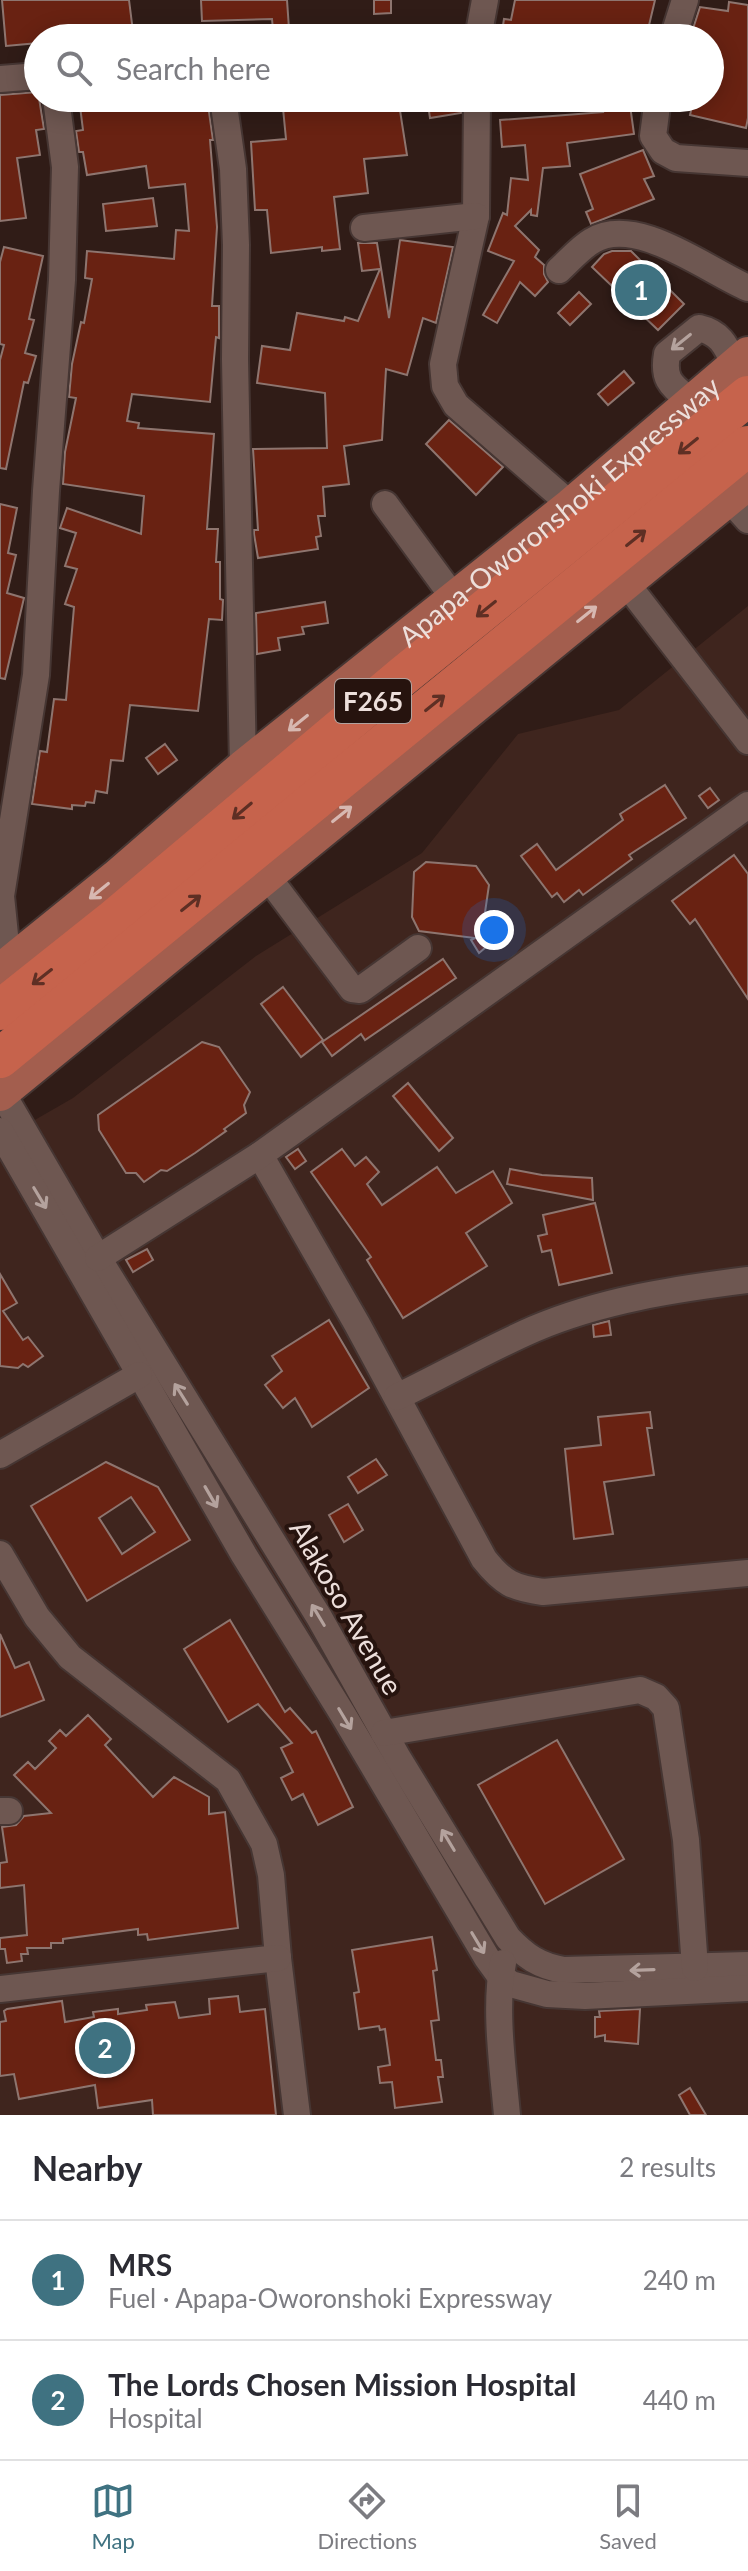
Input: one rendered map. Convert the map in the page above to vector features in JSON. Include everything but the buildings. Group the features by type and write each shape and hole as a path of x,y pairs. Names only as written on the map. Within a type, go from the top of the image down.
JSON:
{"highway":[{"name":"Apapa-Oworonshoki Expressway","path":"0,1010 112,921 403,676 744,372"},
{"name":"F265","path":"1,1082 748,446"}],"main road":[{"name":"Apapa-Oworonshoki Expressway","path":"4,968 116,877 243,767 571,505 693,403 744,372"},
{"path":"1,1082 267,876 626,583 742,500"}],"street":[{"path":"481,24 485,0"},
{"path":"677,24 685,0"},
{"path":"0,79 24,77"},
{"path":"4,968 1,896 36,675 62,280 65,167 58,112"},
{"path":"225,112 233,169 236,245 235,359 243,767"},
{"path":"477,112 476,216 443,364 445,386 456,405 477,426 571,505"},
{"path":"656,112 653,136 663,151 676,158 748,163"},
{"path":"364,228 476,216"},
{"path":"559,270 593,240 625,232 649,237 748,288"},
{"path":"693,403 670,384 664,372 667,354 699,328 712,331 724,342 744,372"},
{"path":"385,504 454,598"},
{"path":"626,583 748,741"},
{"path":"98,1258 260,1155 748,805"},
{"path":"267,876 352,989 360,990 418,948"},
{"name":"Alakoso Avenue","path":"1,1082 98,1258 319,1617 384,1733 508,1938 527,1958 554,1969 748,1965"},
{"name":"Alakoso Avenue","path":"0,1131 244,1555 500,1976"},
{"path":"260,1155 397,1397 484,1559 500,1579 520,1589 543,1592 748,1573"},
{"path":"397,1397 536,1329 616,1303 675,1289 748,1280"},
{"path":"0,1455 139,1375"},
{"path":"0,1554 37,1617 70,1657 228,1780 264,1844 271,1875 297,2115"},
{"path":"384,1733 640,1690 656,1697 666,1708 686,1840 695,1968"},
{"path":"507,2115 500,1976 508,1938"},
{"path":"0,1989 278,1958"},
{"path":"500,1976 511,1984 559,1995 748,1988"}],"shaded area":[{"path":"748,606 748,2115 0,2115 0,1140 73,1098 256,956 422,853 518,734 619,710"}],"place":[{"name":"MRS","path":"641,290"},
{"name":"The Lords Chosen Mission Hospital","path":"105,2048"}]}
